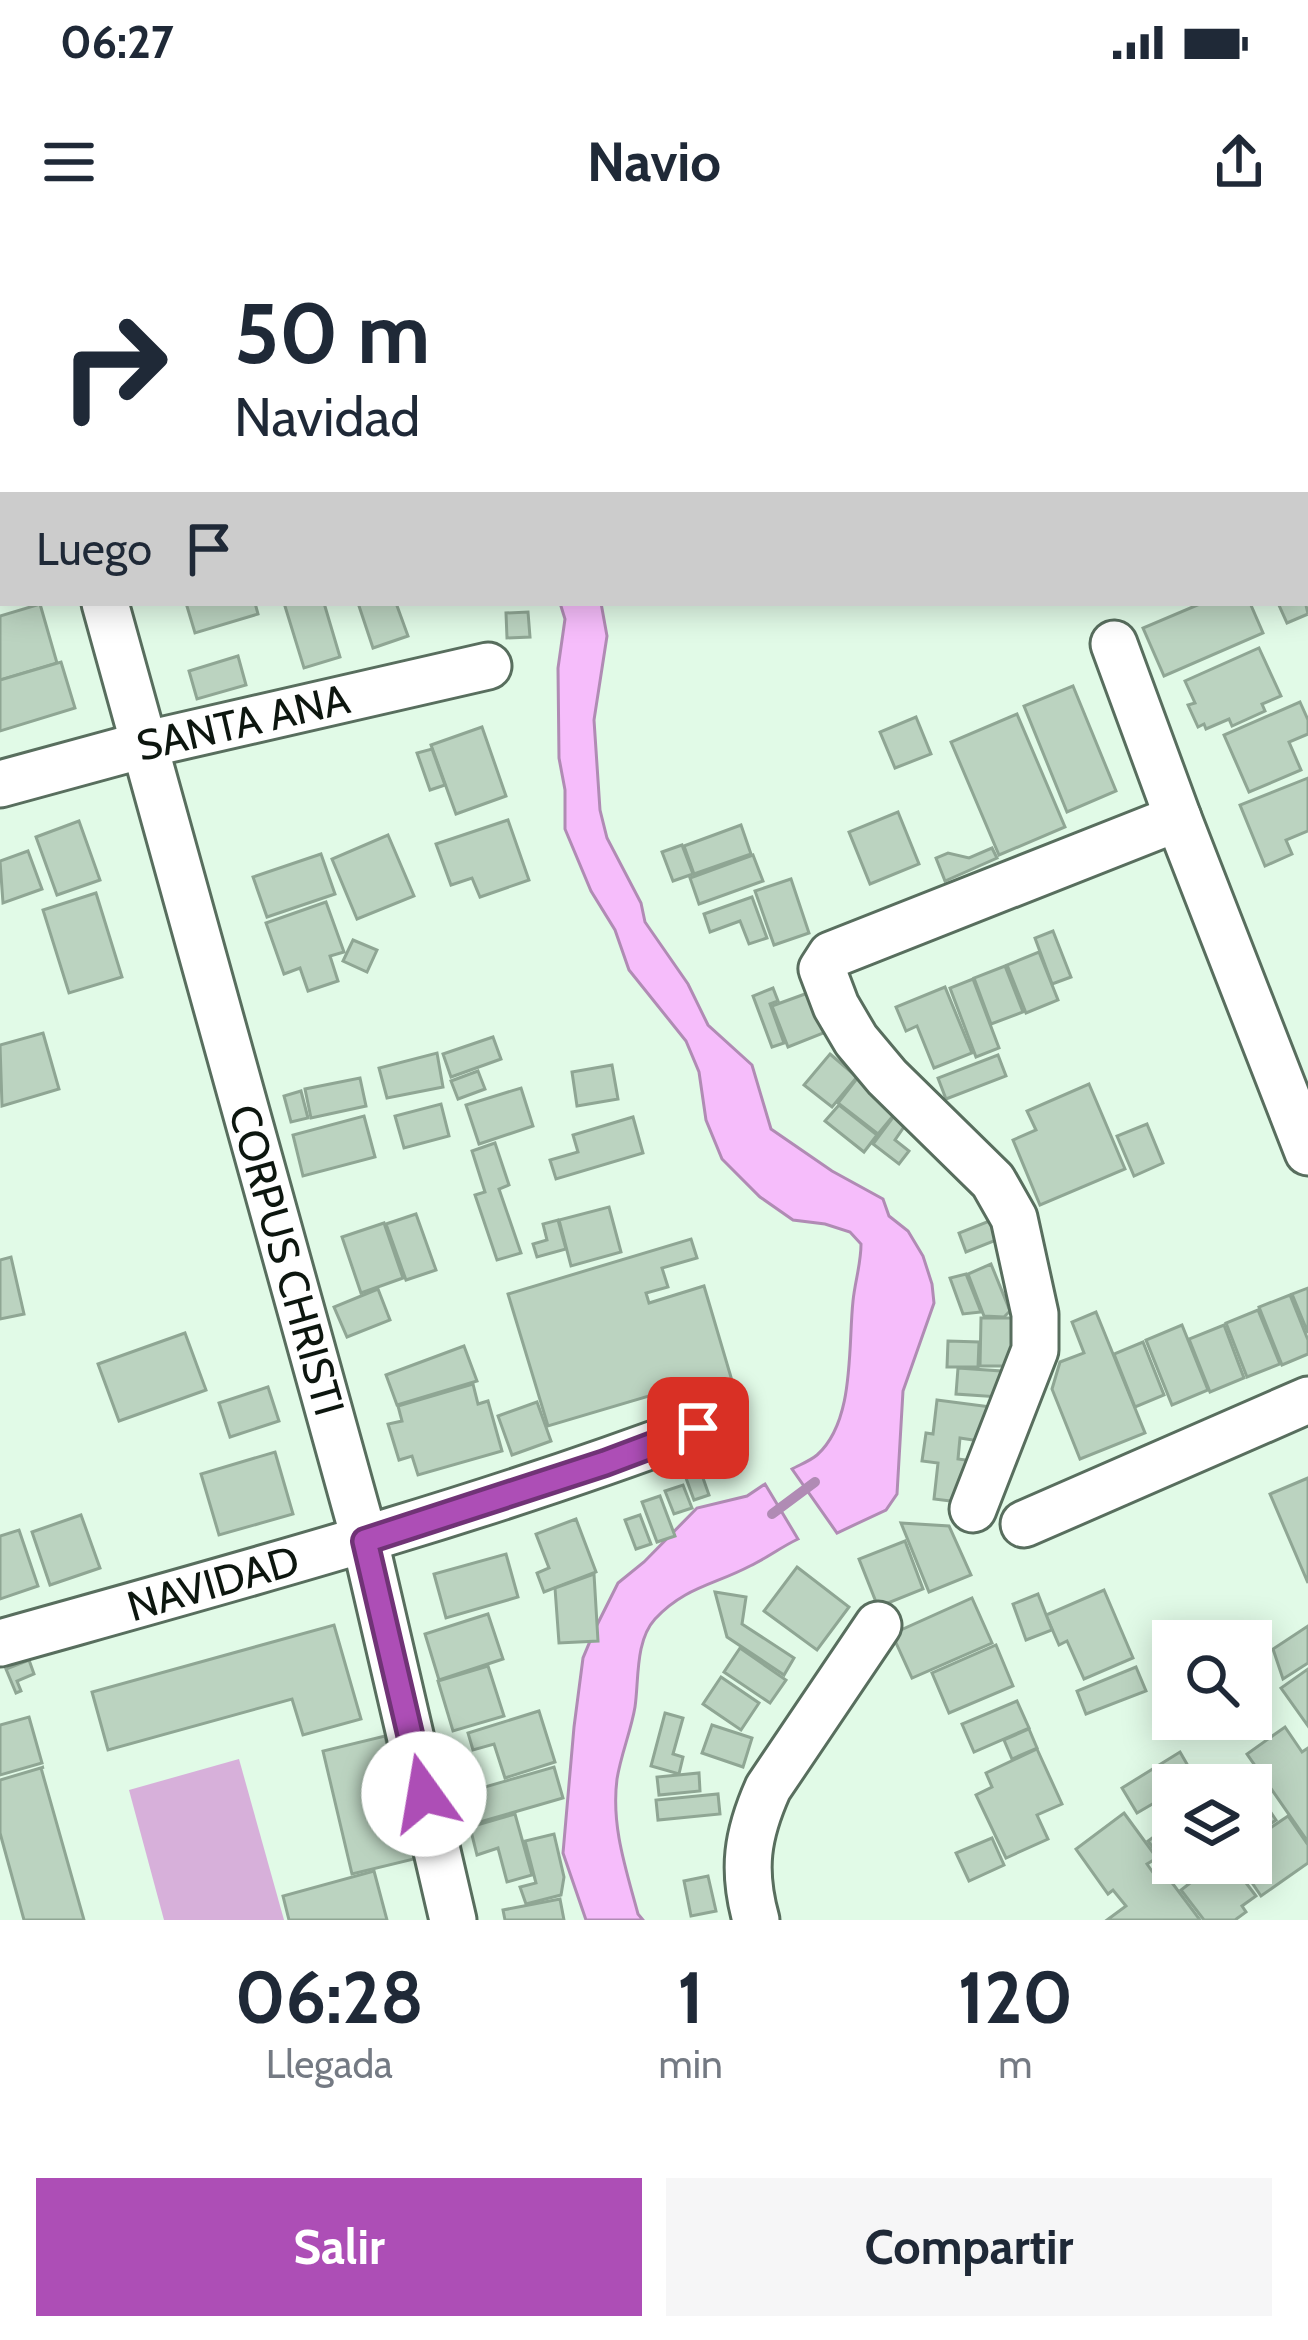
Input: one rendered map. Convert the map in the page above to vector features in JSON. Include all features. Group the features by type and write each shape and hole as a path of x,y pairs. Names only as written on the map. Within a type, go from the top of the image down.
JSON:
{"street":[{"name":"CORPUS CHRISTI","path":"106,606 365,1541 453,1920"},
{"path":"1114,644 1305,1136"},
{"name":"SANTA ANA","path":"0,784 143,745 488,665"},
{"path":"973,1509 1035,1350 1035,1314 1014,1218 993,1180 886,1077 856,1040 822,969 831,955 1178,818"},
{"path":"1024,1524 1308,1400"},
{"name":"NAVIDAD","path":"0,1643 365,1541 698,1428"},
{"path":"756,1920 748,1895 746,1858 756,1815 768,1788 878,1625"}],"shaded area":[{"path":"561,606 602,606 607,636 594,720 600,810 607,838 641,903 645,922 688,984 708,1025 752,1065 771,1129 883,1199 889,1216 908,1231 923,1256 932,1284 934,1303 903,1391 897,1494 886,1510 837,1533 792,1469 817,1455 838,1423 847,1382 861,1244 850,1232 793,1220 760,1197 722,1159 706,1120 699,1072 686,1041 629,970 615,930 591,891 565,829 558,668 565,619"},
{"path":"765,1484 798,1539 677,1600 655,1619 644,1638 616,1796 621,1847 643,1920 586,1920 563,1853 583,1658 618,1583 697,1508 747,1496"},
{"path":"239,1759 284,1920 164,1920 129,1790"}],"building":[{"path":"41,606 57,663 0,680 0,616"},
{"path":"187,606 256,606 258,614 195,633"},
{"path":"285,606 325,606 340,657 304,668"},
{"path":"359,606 397,606 408,636 373,648"},
{"path":"1195,606 1251,606 1263,633 1164,676 1143,628"},
{"path":"1279,606 1306,606 1308,614 1287,623"},
{"path":"528,612 530,637 507,638 506,613"},
{"path":"1259,648 1281,696 1262,704 1265,711 1232,726 1229,719 1206,729 1204,724 1198,727 1188,705 1195,703 1185,681"},
{"path":"238,656 246,685 197,699 189,671"},
{"path":"61,662 75,708 0,731 0,680"},
{"path":"1073,686 1116,791 1067,812 1024,706"},
{"path":"1300,702 1308,734 1289,742 1301,770 1249,792 1224,735"},
{"path":"1017,714 1065,827 999,855 951,742"},
{"path":"916,717 931,754 895,768 880,732"},
{"path":"482,727 506,796 456,814 431,745"},
{"path":"432,749 445,785 430,790 417,753"},
{"path":"1308,778 1308,831 1286,840 1292,854 1265,866 1240,805"},
{"path":"898,812 919,864 870,884 849,832"},
{"path":"508,820 529,880 480,897 472,878 451,885 436,844"},
{"path":"79,821 100,880 57,895 36,837"},
{"path":"741,825 751,854 694,874 684,846"},
{"path":"388,835 414,896 357,919 332,859"},
{"path":"682,845 693,874 673,881 662,852"},
{"path":"992,848 997,858 945,881 936,858 948,853 969,858"},
{"path":"28,851 42,889 3,903 0,861"},
{"path":"321,854 335,894 267,917 253,877"},
{"path":"753,855 763,881 699,904 690,878"},
{"path":"791,879 809,933 774,945 755,891"},
{"path":"96,893 122,977 69,993 43,910"},
{"path":"752,897 767,938 749,944 740,921 710,932 704,914"},
{"path":"326,902 344,952 330,956 338,981 308,991 300,968 284,974 266,923"},
{"path":"1053,931 1071,977 1052,984 1035,938"},
{"path":"353,940 377,950 367,972 343,961"},
{"path":"1039,952 1058,1000 1026,1013 1007,965"},
{"path":"1005,966 1023,1012 991,1024 974,978"},
{"path":"973,979 999,1048 976,1057 950,988"},
{"path":"945,987 972,1053 934,1068 917,1026 906,1031 896,1007"},
{"path":"773,988 778,1001 770,1004 784,1043 772,1047 753,996"},
{"path":"816,990 831,1030 788,1047 772,1006"},
{"path":"43,1033 59,1089 2,1106 0,1045"},
{"path":"493,1037 501,1059 451,1077 443,1054"},
{"path":"437,1053 443,1087 387,1098 379,1068"},
{"path":"830,1054 857,1077 832,1107 804,1085"},
{"path":"998,1055 1006,1076 946,1099 938,1078"},
{"path":"612,1065 618,1099 577,1106 572,1072"},
{"path":"478,1071 485,1089 458,1099 451,1081"},
{"path":"862,1072 903,1104 878,1134 838,1103"},
{"path":"360,1078 366,1106 311,1118 305,1089"},
{"path":"1089,1084 1125,1169 1040,1205 1013,1140 1036,1130 1027,1111"},
{"path":"521,1088 533,1126 479,1144 466,1105"},
{"path":"301,1091 308,1118 291,1122 284,1096"},
{"path":"441,1104 449,1136 404,1148 395,1116"},
{"path":"839,1105 877,1135 864,1152 825,1121"},
{"path":"897,1112 908,1121 895,1140 909,1151 899,1164 873,1144"},
{"path":"364,1116 375,1157 303,1176 293,1135"},
{"path":"633,1117 643,1153 556,1179 550,1160 578,1152 573,1135"},
{"path":"1147,1124 1163,1163 1134,1176 1117,1136"},
{"path":"495,1143 509,1185 499,1189 521,1253 497,1260 475,1195 485,1192 472,1151"},
{"path":"609,1207 621,1252 571,1266 559,1220"},
{"path":"416,1214 436,1270 406,1280 386,1224"},
{"path":"997,1218 1004,1237 966,1252 959,1233"},
{"path":"558,1220 566,1249 537,1257 533,1244 547,1240 543,1224"},
{"path":"384,1223 403,1278 361,1293 342,1237"},
{"path":"691,1239 697,1258 662,1268 668,1287 646,1293 649,1303 704,1286 733,1384 683,1399 679,1387 548,1426 508,1294"},
{"path":"11,1257 24,1314 0,1319 0,1260"},
{"path":"991,1264 1010,1311 1004,1317 984,1316 968,1274"},
{"path":"966,1274 981,1312 963,1314 950,1278"},
{"path":"1308,1288 1308,1333 1292,1294"},
{"path":"378,1289 390,1320 347,1337 334,1307"},
{"path":"1290,1295 1308,1340 1308,1354 1282,1365 1259,1307"},
{"path":"1258,1310 1280,1364 1247,1377 1226,1323"},
{"path":"1096,1312 1145,1433 1080,1459 1052,1389 1060,1362 1084,1353 1072,1322"},
{"path":"981,1318 1016,1318 1016,1366 980,1366"},
{"path":"1182,1325 1208,1390 1172,1405 1146,1340"},
{"path":"1224,1325 1244,1378 1210,1392 1189,1339"},
{"path":"185,1333 206,1390 119,1421 98,1364"},
{"path":"948,1341 979,1342 978,1367 947,1367"},
{"path":"1143,1342 1164,1395 1135,1407 1114,1354"},
{"path":"464,1346 477,1381 397,1405 386,1375"},
{"path":"958,1368 1001,1371 999,1397 956,1394"},
{"path":"473,1384 478,1404 488,1401 502,1451 418,1475 412,1456 399,1460 388,1424 402,1421 398,1406"},
{"path":"268,1387 279,1421 230,1437 219,1403"},
{"path":"937,1400 991,1407 986,1442 960,1438 958,1459 973,1461 967,1503 934,1499 938,1463 922,1461 926,1433 933,1434"},
{"path":"537,1402 551,1441 512,1455 498,1416"},
{"path":"275,1452 293,1514 219,1535 201,1474"},
{"path":"697,1461 709,1495 694,1500 682,1467"},
{"path":"1308,1478 1308,1583 1270,1494"},
{"path":"683,1485 692,1508 674,1514 665,1491"},
{"path":"660,1496 675,1536 657,1542 642,1502"},
{"path":"81,1515 100,1568 50,1585 32,1532"},
{"path":"640,1515 651,1544 636,1549 625,1520"},
{"path":"576,1519 596,1572 544,1592 537,1573 549,1568 536,1534"},
{"path":"901,1523 949,1526 971,1575 929,1592"},
{"path":"19,1530 38,1586 0,1599 0,1536"},
{"path":"905,1541 923,1589 878,1607 859,1559"},
{"path":"506,1554 518,1597 446,1618 434,1574"},
{"path":"797,1567 849,1607 817,1650 764,1611"},
{"path":"594,1574 598,1641 559,1643 555,1588"},
{"path":"1104,1590 1133,1658 1084,1679 1067,1641 1059,1645 1046,1615"},
{"path":"715,1592 746,1597 742,1624 794,1658 784,1675 727,1637"},
{"path":"1038,1594 1052,1630 1026,1640 1013,1604"},
{"path":"972,1598 992,1643 912,1678 892,1634"},
{"path":"488,1614 503,1659 439,1680 425,1634"},
{"path":"334,1625 361,1719 303,1735 292,1699 108,1750 92,1692"},
{"path":"1308,1626 1308,1663 1283,1679 1273,1649"},
{"path":"996,1645 1013,1686 949,1713 932,1673"},
{"path":"740,1648 786,1680 770,1703 724,1672"},
{"path":"29,1660 34,1674 17,1681 21,1691 16,1693 6,1669"},
{"path":"488,1666 504,1716 453,1731 438,1681"},
{"path":"1136,1667 1146,1691 1086,1714 1077,1691"},
{"path":"1308,1669 1308,1726 1281,1688"},
{"path":"721,1677 759,1703 741,1730 703,1704"},
{"path":"1017,1701 1029,1728 974,1752 962,1724"},
{"path":"539,1711 555,1762 505,1778 494,1744 473,1750 468,1733"},
{"path":"665,1713 683,1718 673,1754 683,1757 679,1774 651,1766"},
{"path":"29,1717 42,1763 0,1775 0,1725"},
{"path":"712,1725 752,1738 743,1767 702,1753"},
{"path":"1285,1727 1302,1752 1308,1748 1308,1842 1272,1790 1272,1764 1254,1764 1247,1754"},
{"path":"1029,1729 1037,1748 1012,1759 1004,1740"},
{"path":"385,1736 414,1859 352,1874 323,1751"},
{"path":"1037,1749 1062,1804 1037,1815 1048,1839 1006,1858 976,1795 992,1787 986,1773"},
{"path":"1180,1752 1187,1764 1161,1764"},
{"path":"44,1767 84,1920 24,1920 0,1833 0,1780"},
{"path":"554,1767 563,1798 473,1824 464,1793"},
{"path":"1152,1769 1152,1804 1137,1813 1122,1788"},
{"path":"699,1773 700,1791 659,1795 657,1777"},
{"path":"718,1794 720,1814 658,1820 656,1800"},
{"path":"1124,1813 1152,1851 1147,1864 1152,1884 1173,1884 1200,1920 1107,1920 1126,1906 1113,1890 1108,1894 1076,1849"},
{"path":"515,1814 532,1875 507,1882 498,1848 477,1855 470,1827"},
{"path":"1288,1816 1308,1845 1308,1863 1261,1896 1253,1884 1272,1884 1272,1827"},
{"path":"554,1834 564,1877 561,1895 526,1904 520,1887 536,1883 525,1841"},
{"path":"992,1838 1004,1865 969,1881 956,1853"},
{"path":"374,1871 387,1920 289,1920 283,1896"},
{"path":"708,1876 716,1911 691,1916 684,1881"},
{"path":"1189,1884 1247,1884 1256,1896 1242,1906 1246,1912 1235,1920 1204,1920 1181,1890"},
{"path":"560,1899 564,1920 505,1920 503,1910"}],"waterway":[{"path":"772,1514 815,1482"}],"route":[{"path":"424,1794 365,1541 698,1428"}]}
